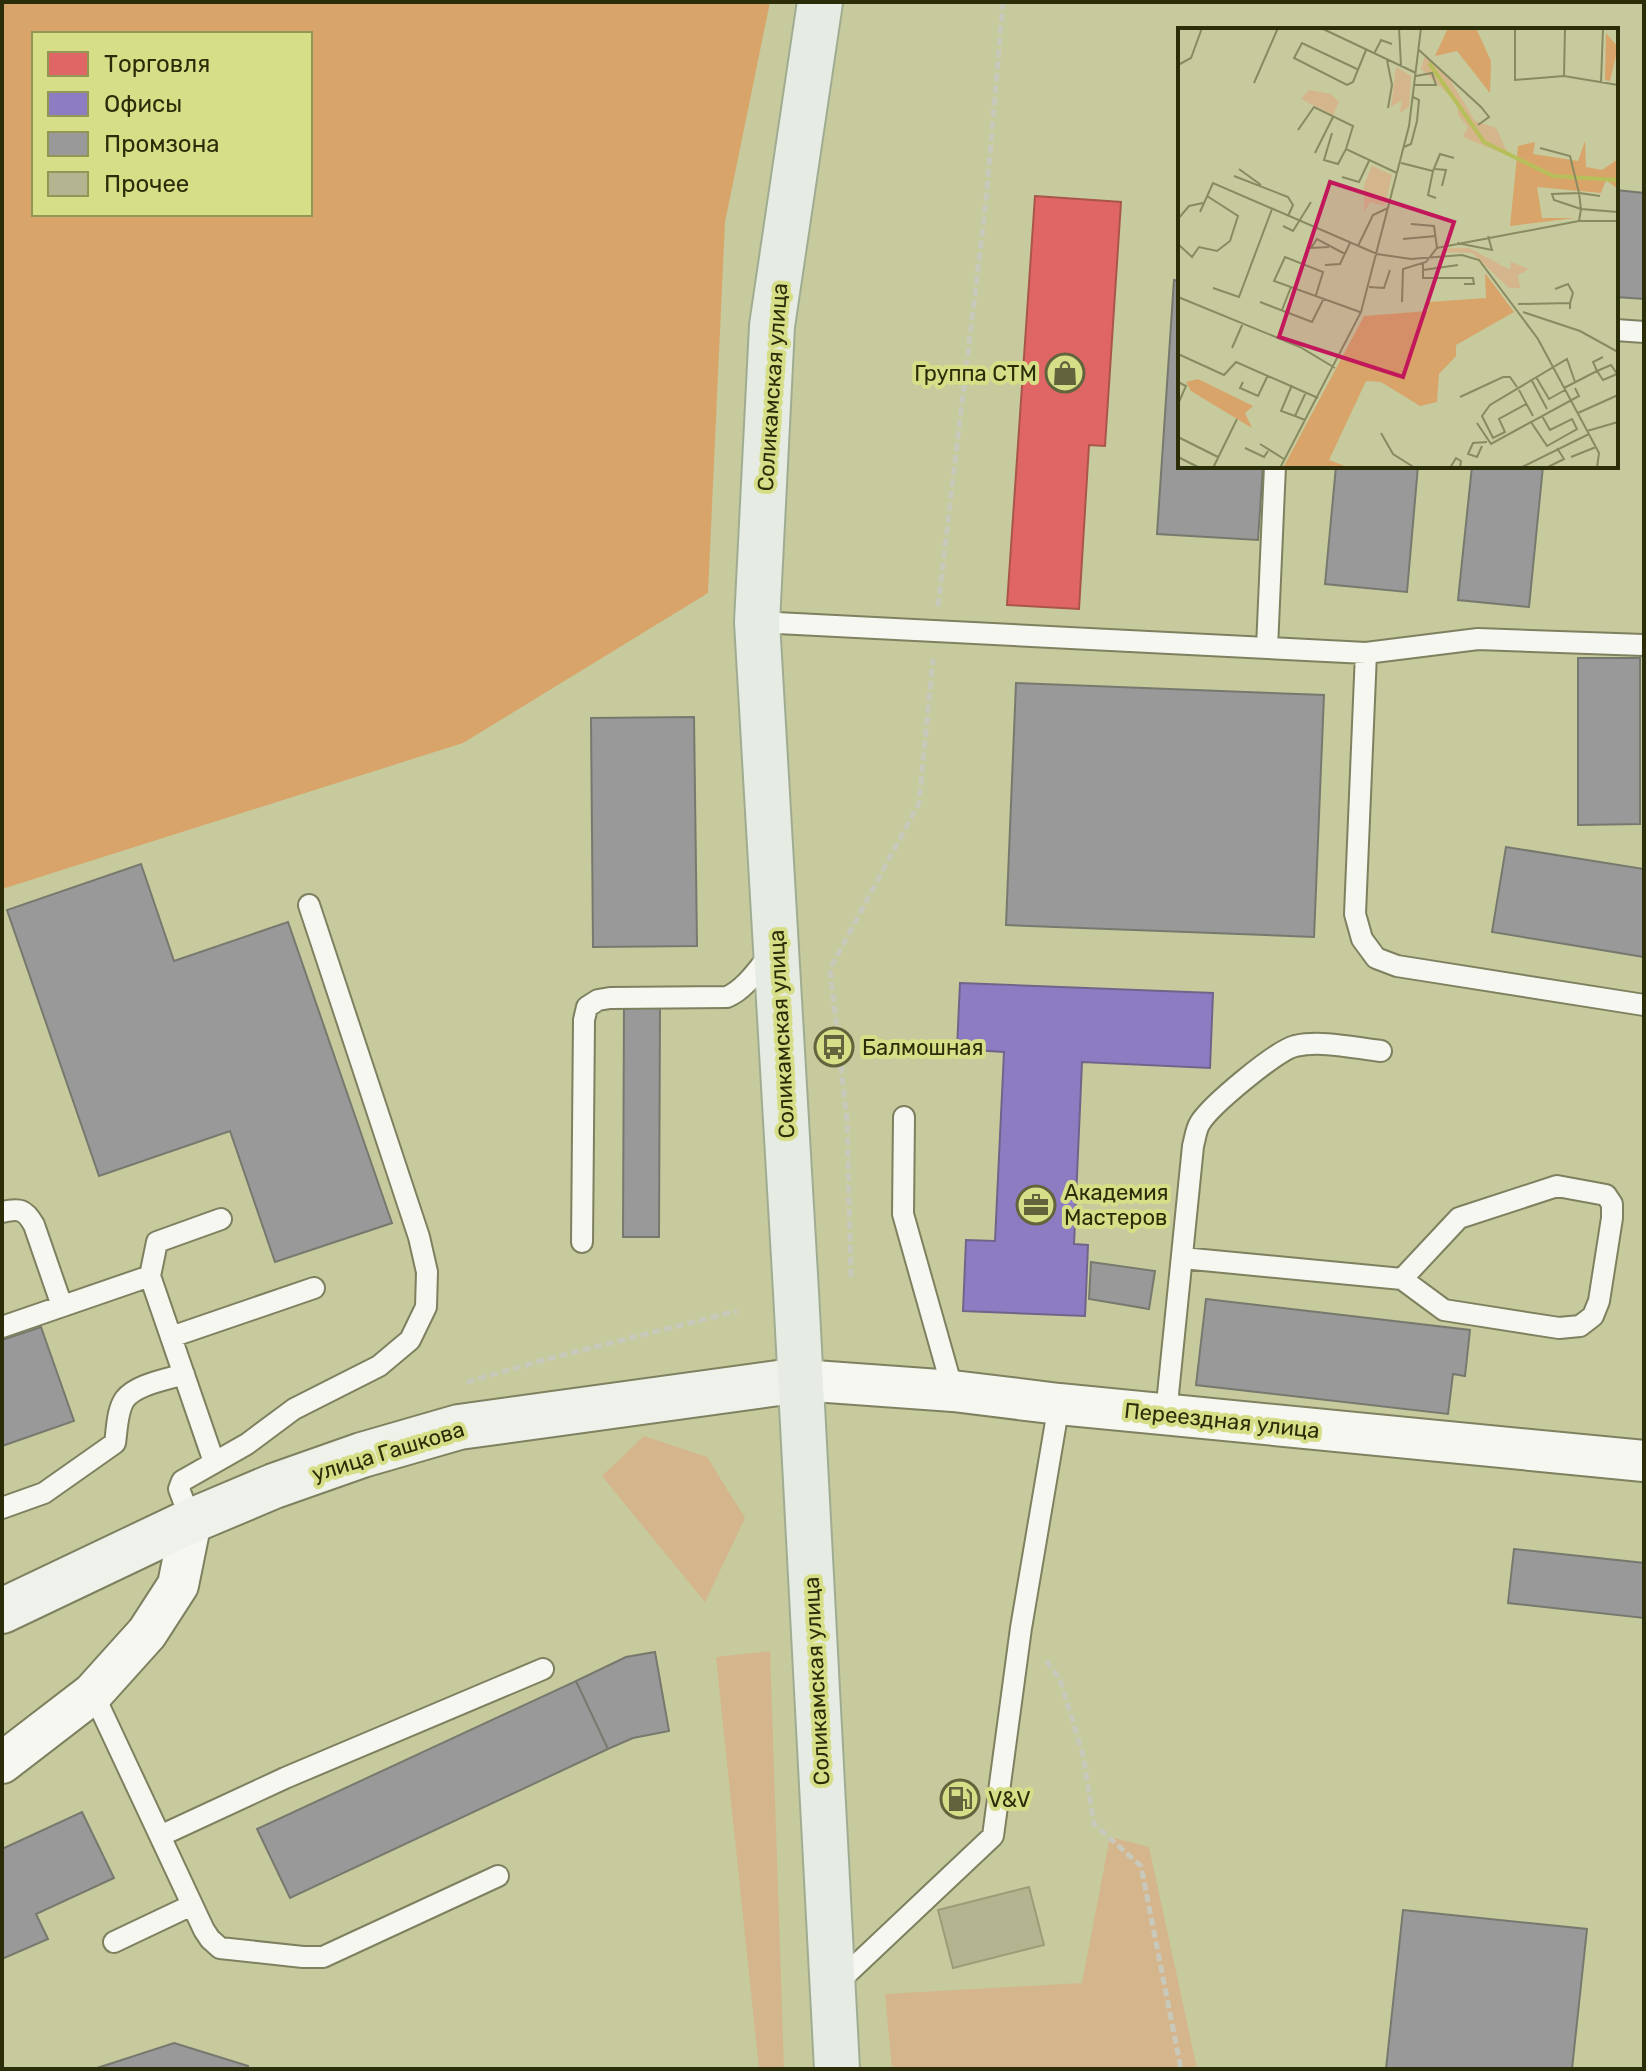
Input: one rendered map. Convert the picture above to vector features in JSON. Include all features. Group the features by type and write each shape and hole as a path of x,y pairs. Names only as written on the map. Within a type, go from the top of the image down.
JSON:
{"main road":[{"name":"Соликамская улица","path":"820,2 772,326 757,622 837,2069"}],"street":[{"name":"Переездная улица","path":"800,1380 953,1391 1644,1461"},
{"name":"улица Гашкова","path":"2,1611 191,1521 274,1486 362,1455 459,1427 800,1380"},
{"path":"2,1763 93,1693 147,1633 178,1585 191,1521"}],"lane":[{"path":"1618,330 1644,332"},
{"path":"1267,648 1275,468"},
{"path":"757,622 1366,653 1478,639 1644,645"},
{"path":"1366,653 1355,914 1362,939 1376,958 1397,966 1644,1005"},
{"path":"191,1521 179,1489 182,1481 247,1444 294,1409 379,1366 410,1340 426,1307 427,1272 419,1237 309,905"},
{"path":"582,1242 584,1020 587,1007 598,1000 610,998 727,997 742,987 776,948"},
{"path":"1166,1414 1193,1146 1199,1125 1213,1107 1274,1058 1293,1047 1315,1044 1381,1051"},
{"path":"904,1117 903,1214 953,1391"},
{"path":"1182,1258 1402,1279 1444,1310 1559,1328 1580,1326 1593,1316 1599,1301 1612,1204 1606,1195 1557,1186 1459,1218 1402,1279"},
{"path":"2,1212 16,1209 28,1215 62,1306"},
{"path":"214,1462 150,1276 157,1242 221,1219"},
{"path":"2,1327 150,1276"},
{"path":"171,1337 314,1288"},
{"path":"2,1508 44,1493 115,1443 121,1408 125,1399 133,1393 184,1374"},
{"path":"833,1987 993,1836 1021,1628 1059,1404"},
{"path":"160,1836 285,1778 543,1669"},
{"path":"93,1693 192,1905 210,1939 220,1948 323,1957 498,1876"},
{"path":"114,1942 192,1905"}],"path":[{"path":"1021,1628 1060,1679 1083,1755 1094,1824 1141,1866 1181,2069"}],"shaded area":[{"path":"2,2 770,2 725,222 708,593 463,743 2,889"},
{"path":"644,1436 707,1457 745,1518 705,1602 602,1476"},
{"path":"770,1651 784,2069 759,2069 716,1657"},
{"path":"1110,1837 1149,1847 1197,2069 892,2069 885,1994 1082,1983"}],"building: Торговля":[{"path":"1035,196 1121,202 1105,446 1089,445 1079,609 1007,605"}],"building: Офисы":[{"path":"960,983 1213,993 1210,1068 1082,1062 1074,1244 1088,1245 1085,1316 963,1311 966,1240 995,1241 1004,1052 957,1049"}],"building: Промзона":[{"path":"1618,190 1644,193 1644,299 1618,297"},
{"path":"1174,280 1178,281 1178,468 1263,468 1258,540 1157,534"},
{"path":"1336,468 1418,468 1407,592 1325,584"},
{"path":"1472,468 1543,468 1529,607 1458,600"},
{"path":"1578,658 1640,658 1640,824 1578,825"},
{"path":"1016,683 1324,695 1314,937 1006,925"},
{"path":"694,717 697,946 593,947 591,718"},
{"path":"1506,847 1644,869 1644,957 1492,932"},
{"path":"141,864 174,961 288,922 392,1223 275,1262 230,1131 99,1176 7,910"},
{"path":"624,1007 660,1007 659,1237 623,1237"},
{"path":"1091,1262 1155,1271 1149,1309 1089,1299"},
{"path":"1206,1299 1470,1330 1465,1376 1453,1374 1448,1414 1196,1385"},
{"path":"41,1327 74,1421 2,1446 2,1340"},
{"path":"1514,1549 1644,1563 1644,1618 1508,1603"},
{"path":"655,1652 669,1731 633,1738 608,1749 576,1681 626,1657"},
{"path":"576,1681 608,1749 290,1898 257,1829"},
{"path":"82,1812 114,1878 36,1914 48,1939 2,1959 2,1849"},
{"path":"1403,1910 1587,1929 1572,2069 1386,2069"},
{"path":"174,2043 248,2066 247,2069 94,2069"}],"building: Прочее":[{"path":"1029,1887 1044,1945 953,1968 938,1910"}],"place":[{"name":"Группа СТМ","path":"1065,373"},
{"name":"Балмошная","path":"834,1047"},
{"name":"Академия Мастеров","path":"1036,1205"},
{"name":"V&V","path":"960,1799"}]}
